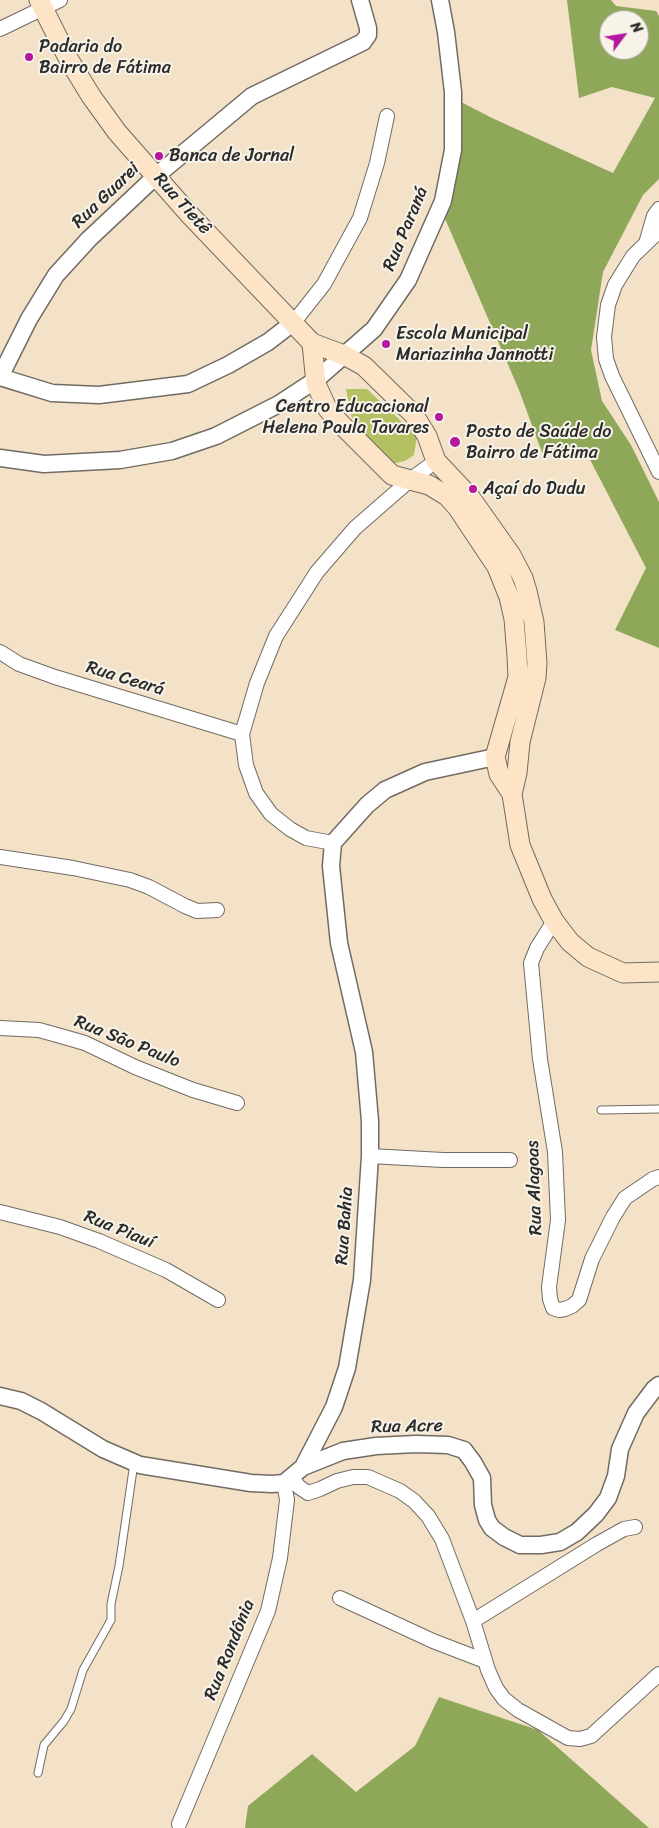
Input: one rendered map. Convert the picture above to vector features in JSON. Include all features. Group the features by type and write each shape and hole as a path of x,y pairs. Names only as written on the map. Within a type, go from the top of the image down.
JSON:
{"main road":[{"name":"Rua Tietê","path":"48,3 69,60 91,96 117,132 189,214 312,343 344,355 364,366 414,415 427,436 436,461"},
{"path":"312,343 316,384 321,396 338,421 392,474 429,485 464,502 497,567 509,597 527,677 517,773 512,794 520,845 533,880 554,921 570,942 588,957 623,973 659,972"},
{"path":"436,461 464,502 511,555 528,591 534,622 537,663 527,677 500,737 495,756 499,774 512,794"},
{"path":"509,597 528,591"},
{"path":"500,737 520,742"}],"street":[{"name":"Rua Guarei","path":"0,377 28,319 56,275 89,239 156,176 252,96 363,42 368,35 368,28 360,0"},
{"name":"Rua Paraná","path":"0,458 44,464 120,460 172,451 224,432 279,404 317,379 374,329 408,280 443,201 453,150 453,92 440,0"},
{"path":"0,29 48,3"},
{"path":"0,377 52,393 99,395 188,384 228,365 268,342 294,322 324,284 360,218 377,163 387,116"},
{"path":"648,240 654,216 659,209"},
{"path":"659,230 633,256 615,286 606,312 604,337 606,359 612,376 659,472"},
{"path":"436,461 410,480 354,528 317,572 276,636 257,683 242,734 246,765 256,793 271,814 290,830 306,838 333,844 367,805 386,790 425,772 495,756"},
{"name":"Rua Ceará","path":"0,652 19,664 55,678 242,734"},
{"name":"Rua Bahia","path":"293,1476 334,1407 347,1368 362,1280 370,1156 370,1121 364,1052 339,943 331,866 333,844"},
{"path":"0,857 72,868 130,880 149,887 198,911 217,910"},
{"name":"Rua Alagoas","path":"554,921 537,948 531,963 540,1059 555,1152 558,1220 549,1287 553,1308 565,1309 579,1300 592,1259 625,1198 659,1177"},
{"name":"Rua São Paulo","path":"0,1028 39,1030 57,1034 193,1090 238,1102"},
{"path":"370,1156 443,1160 510,1160"},
{"name":"Rua Piauí","path":"0,1212 60,1227 99,1240 166,1270 218,1300"},
{"name":"Rua Acre","path":"293,1476 343,1451 416,1444 448,1445 464,1450 474,1462 482,1478 483,1506 487,1520 492,1528 504,1538 520,1545 541,1545 560,1542 577,1532 596,1514 608,1498 616,1476 620,1449 636,1413 659,1385"},
{"path":"0,1396 21,1401 104,1449 134,1463 251,1483 272,1484 293,1476 299,1487 308,1492 353,1477 368,1477 400,1491 414,1501 428,1516 442,1539 496,1688 504,1699 518,1710 568,1738 580,1739 591,1736 659,1674"},
{"name":"Rua Rondônia","path":"179,1824 268,1611 280,1558 287,1500 293,1476"},
{"path":"473,1621 597,1544 624,1529 636,1527"},
{"path":"340,1598 485,1661"}],"lane":[{"path":"601,1110 659,1109"},
{"path":"38,1773 44,1745 64,1721 71,1709 82,1670 111,1620 110,1604 120,1566 134,1463"}],"green space":[{"path":"567,0 611,0 616,6 648,10 599,10 599,60 649,60 649,10 656,11 659,16 659,179 643,195 603,272 591,350 602,401 631,445 659,502 659,648 615,630 646,568 584,448 543,455 519,390 443,214 457,100 613,173 655,98 612,87 579,98"},
{"path":"346,389 367,389 417,436 414,455 405,461 391,464 351,416"},
{"path":"439,1697 538,1730 649,1828 245,1828 248,1806 312,1754 356,1792 415,1746"}],"place":[{"name":"Padaria do Bairro de Fátima","path":"29,57"},
{"name":"Banca de Jornal","path":"159,156"},
{"name":"Escola Municipal Mariazinha Jannotti","path":"386,344"},
{"name":"Centro Educacional Helena Paula Tavares","path":"439,417"},
{"name":"Posto de Saúde do Bairro de Fátima","path":"455,442"},
{"name":"Açaí do Dudu","path":"473,489"}]}
